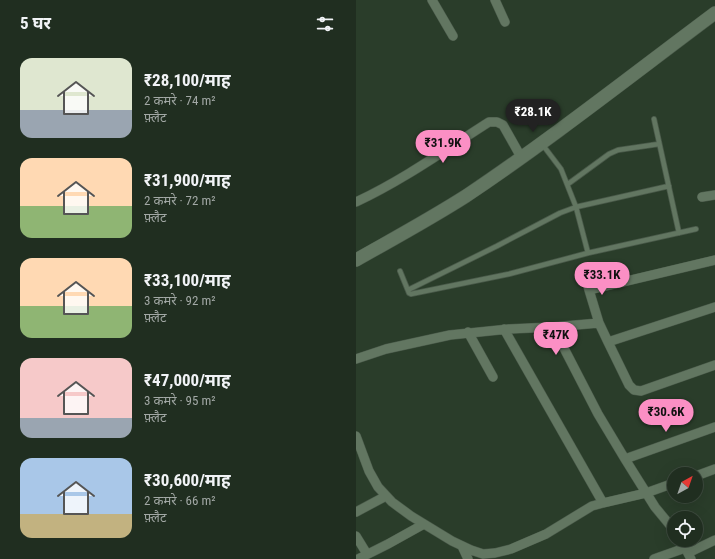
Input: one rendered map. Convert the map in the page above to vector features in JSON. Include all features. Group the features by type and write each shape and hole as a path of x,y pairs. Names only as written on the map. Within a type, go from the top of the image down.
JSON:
{"street":[{"path":"432,0 453,36"},
{"path":"496,0 505,22"},
{"path":"356,260 410,230 465,196 521,157 715,13"},
{"path":"356,202 415,170 490,122 498,122 503,125 521,157"},
{"path":"702,197 715,195"},
{"path":"589,290 715,260"},
{"path":"585,274 599,323 630,385 634,390 641,391 715,365"},
{"path":"608,342 715,307"},
{"path":"356,359 386,349 468,332 504,329 552,328 599,323"},
{"path":"552,328 598,414 654,507 667,522"},
{"path":"504,329 603,503"},
{"path":"468,332 493,377"},
{"path":"625,459 715,427"},
{"path":"356,436 358,448 369,471 378,487 392,502 411,516 452,541 483,554 496,554 546,534 592,506 667,485"},
{"path":"703,473 715,469"},
{"path":"356,512 386,496"},
{"path":"358,559 424,524"},
{"path":"356,536 367,554"},
{"path":"654,559 715,540"},
{"path":"462,546 468,559"}],"lane":[{"path":"654,119 679,233"},
{"path":"541,142 561,169 568,184 576,207 588,253"},
{"path":"568,184 609,154 618,150 659,144"},
{"path":"408,290 560,213 576,207 668,186"},
{"path":"400,271 409,293 411,294 509,274 588,253 696,229"}]}
